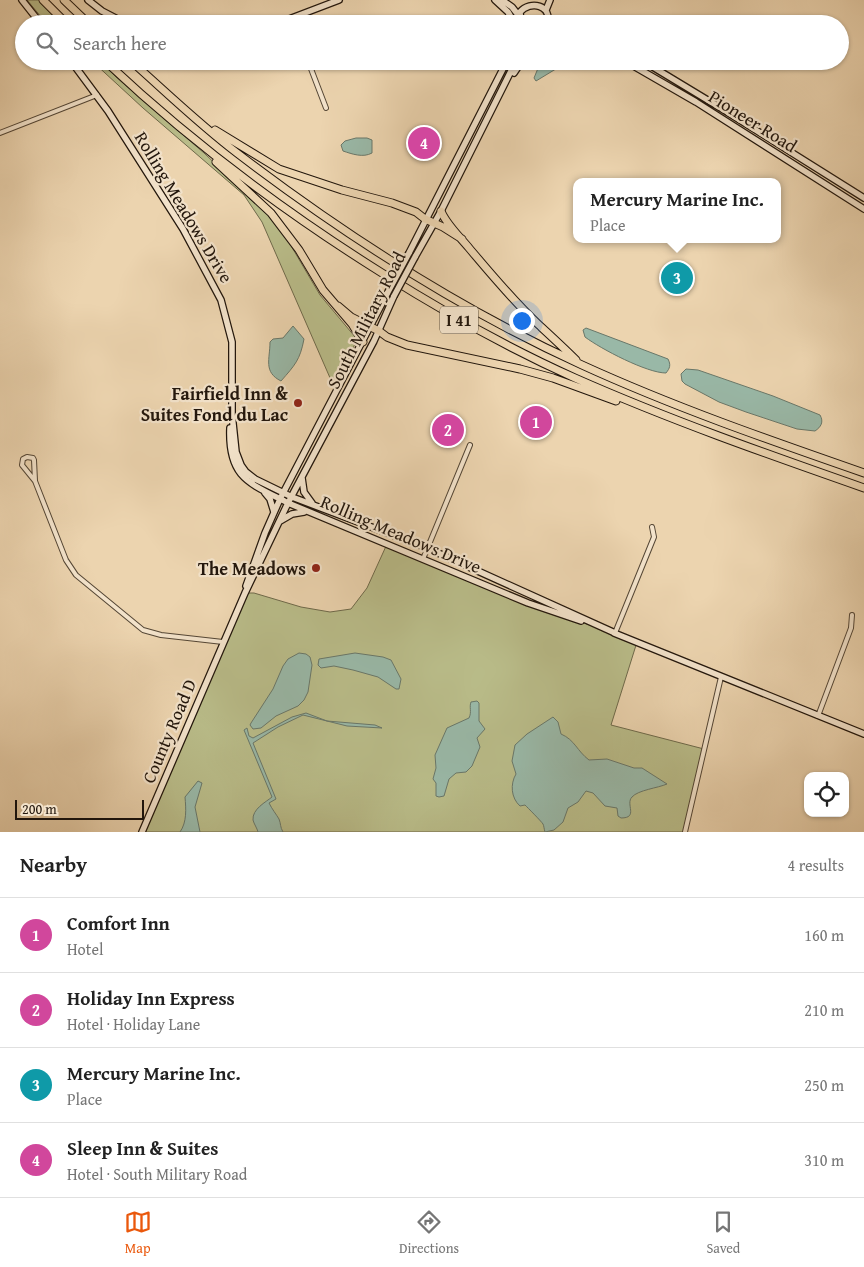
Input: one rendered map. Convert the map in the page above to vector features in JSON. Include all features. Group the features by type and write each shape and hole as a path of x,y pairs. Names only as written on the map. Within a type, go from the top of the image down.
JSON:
{"highway":[{"path":"43,0 58,15"},
{"path":"64,0 80,15"},
{"name":"I 41","path":"115,70 185,133 309,226 428,302 468,325 557,370 657,414 864,488"},
{"name":"I 41","path":"141,70 236,153 364,242 476,310 580,364 663,401 756,436 864,473"},
{"path":"196,119 279,169 416,212 462,239"},
{"path":"185,133 271,213 299,250 323,290 351,318 407,345 520,369 553,378 657,414"},
{"path":"441,211 462,239 527,312 580,364"},
{"path":"338,306 363,342"}],"main road":[{"path":"22,0 34,15"},
{"path":"88,0 110,15"},
{"path":"306,15 339,0"},
{"path":"495,0 511,15"},
{"path":"502,0 512,7 516,15"},
{"path":"521,15 523,8 529,2 539,0"},
{"path":"547,12 550,0"},
{"path":"529,2 540,5 549,15"},
{"name":"Rolling Meadows Drive","path":"78,70 97,96 183,229 221,300 232,342 232,414 236,452 241,466 255,479 292,497 427,548 615,633 864,734"},
{"name":"South Military Road","path":"245,593 251,570 280,499 371,327 502,70"},
{"name":"South Military Road","path":"223,642 288,503 379,331 394,296 441,211 512,70"},
{"path":"504,87 516,70"},
{"name":"Pioneer Road","path":"640,70 700,105 864,209"},
{"name":"Pioneer Road","path":"658,70 864,198"},
{"name":"Rolling Meadows Drive","path":"232,414 230,430 231,449 236,468 250,484 288,503 528,603 615,633"},
{"path":"302,476 301,484 304,492 314,504"},
{"path":"264,491 270,499 274,512"},
{"path":"279,522 292,514 308,511"},
{"name":"County Road D","path":"142,832 223,642"}],"street":[{"path":"311,70 326,108"},
{"path":"0,134 97,96"},
{"path":"423,559 470,445"},
{"path":"35,481 34,460 27,456 23,459 22,465 35,481 66,560 76,575 143,630 161,635 223,642"},
{"path":"615,633 654,537 652,527"},
{"path":"818,716 851,628 852,616"},
{"path":"685,832 721,677"}],"green space":[{"path":"27,0 41,0 55,15 40,15"},
{"path":"102,70 109,70 204,153 267,213 290,244 320,295 356,338 355,344 334,387 262,222 244,195"},
{"path":"387,544 528,603 637,642 611,725 704,749 685,832 142,832 245,593 254,593 301,607 330,612 351,609 367,588"}],"shaded area":[{"path":"537,70 554,70 536,81 534,78"},
{"path":"356,138 372,140 372,153 361,155 343,151 341,145 345,141"},
{"path":"293,326 304,339 296,362 281,381 272,374 270,369 270,342 273,339 283,338"},
{"path":"586,328 668,359 670,365 668,370 666,373 658,372 636,365 613,354 585,337 583,330"},
{"path":"686,369 698,370 773,396 820,415 821,424 815,431 797,429 719,402 682,381 681,374"},
{"path":"299,653 310,657 312,665 308,692 304,700 298,706 276,716 261,728 253,729 250,725 273,689 283,666 288,659"},
{"path":"355,653 391,660 401,679 399,689 378,677 334,666 321,668 318,665 319,659"},
{"path":"477,701 479,703 479,721 485,729 477,738 480,747 472,766 466,772 456,773 449,779 444,796 436,796 436,783 433,779 436,768 435,755 447,728 469,718 471,702"},
{"path":"306,713 327,721 303,715 278,727 253,743 276,799 269,803 279,819 283,832 258,832 253,820 255,812 272,797 244,730 247,728 249,736 253,738 292,717"},
{"path":"553,717 558,722 561,734 570,739 589,760 607,759 634,768 642,768 667,784 643,791 632,797 630,800 631,813 629,816 621,818 618,816 617,808 605,806 593,793 586,791 578,802 568,808 563,822 554,830 545,832 540,820 525,805 520,806 513,795 512,786 516,774 512,761 515,745 527,734"},
{"path":"327,721 375,725 382,728 347,726"},
{"path":"198,781 202,783 195,807 200,832 180,832 185,820 185,797"}],"place":[{"name":"Sleep Inn & Suites","path":"424,143"},
{"name":"Mercury Marine Inc.","path":"677,278"},
{"name":"Fairfield Inn & Suites Fond du Lac","path":"298,403"},
{"name":"Comfort Inn","path":"536,422"},
{"name":"Holiday Inn Express","path":"448,430"},
{"name":"The Meadows","path":"316,568"}]}
